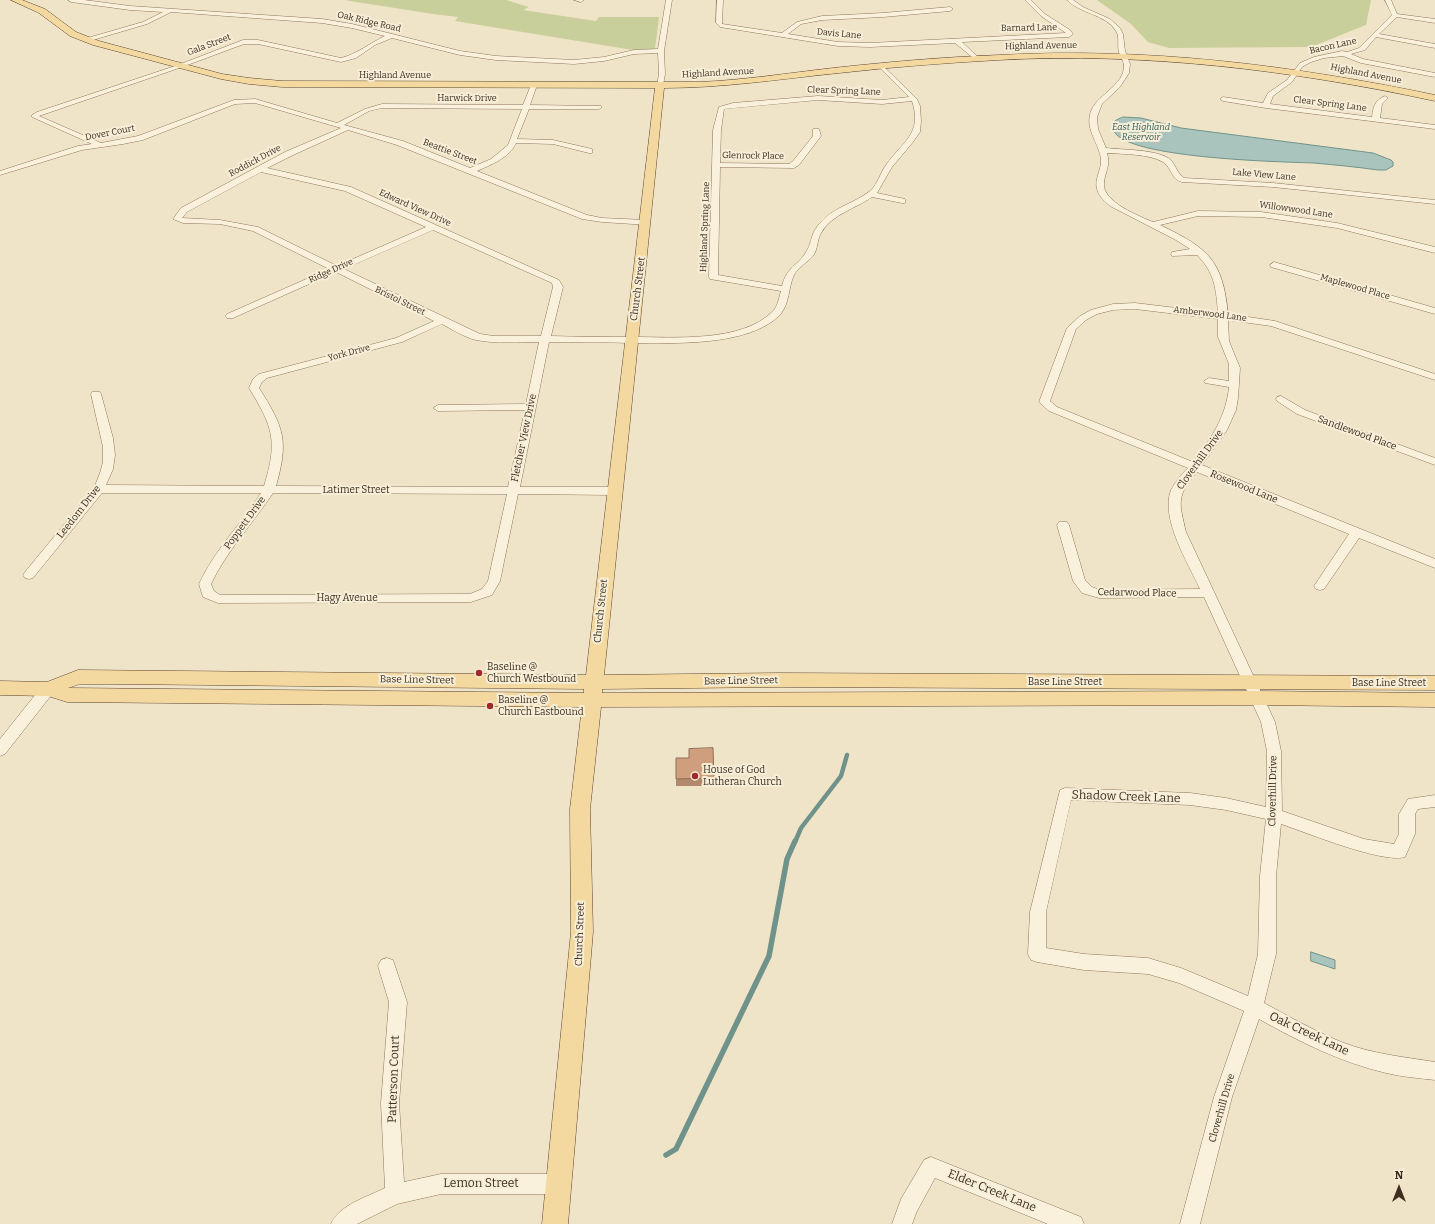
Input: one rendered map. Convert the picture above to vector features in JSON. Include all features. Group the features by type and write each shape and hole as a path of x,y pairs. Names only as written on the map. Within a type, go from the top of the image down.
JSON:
{"main road":[{"name":"Highland Avenue","path":"15,0 42,11 66,30 86,40 234,79 282,84 660,86 731,84 881,66 1052,55 1123,56 1221,63 1295,72 1435,98"},
{"name":"Church Street","path":"555,1224 582,932 580,809 660,86"},
{"name":"Base Line Street","path":"0,688 48,688 78,677 414,679 593,691"},
{"path":"305,697 307,693 313,690 323,688 382,686 414,679"},
{"name":"Base Line Street","path":"48,688 67,695 305,697 593,691 1253,690 1435,683"},
{"name":"Base Line Street","path":"1253,690 1435,700"}],"street":[{"name":"Oak Ridge Road","path":"71,0 130,8 322,21 460,53 496,58 574,62 604,59 634,52 661,51"},
{"name":"Church Street","path":"660,86 662,74 661,51 669,0"},
{"name":"Davis Lane","path":"720,0 720,25 782,36 855,45 958,41"},
{"name":"Barnard Lane","path":"958,41 1065,36 1070,34 1058,24 1043,16 1028,0"},
{"name":"Cloverhill Drive","path":"1070,0 1080,9 1111,23 1117,28 1121,35 1121,50 1128,66 1126,75 1122,81 1105,97 1093,116 1095,132 1106,166 1099,184 1101,190 1108,200 1121,210 1168,233 1197,251 1215,271 1220,291 1223,316 1223,337 1234,368 1234,395 1229,418 1218,437 1177,489 1175,509 1180,532 1210,593 1268,722 1274,751 1274,815 1268,876 1267,954 1254,1007 1224,1097 1190,1224"},
{"path":"1388,0 1396,15 1435,21"},
{"path":"782,36 799,23 822,18 883,15 950,9"},
{"path":"86,40 145,23 170,10"},
{"name":"Bacon Lane","path":"1266,106 1269,94 1287,83 1301,64 1312,59 1361,49 1391,22 1396,15"},
{"path":"1375,35 1435,46"},
{"name":"Gala Street","path":"100,145 34,116 39,113 180,66 235,45 251,41 336,59 347,59 354,57 374,44 391,36"},
{"path":"958,41 977,59"},
{"path":"1342,53 1361,61 1435,75"},
{"path":"881,66 914,99 917,104 918,124 916,133 885,170 877,188 872,194 902,201"},
{"path":"470,171 494,161 511,146 534,85"},
{"name":"Clear Spring Lane","path":"725,106 811,98 882,102 914,99"},
{"path":"1376,119 1376,107 1380,101 1385,98"},
{"name":"Clear Spring Lane","path":"1223,99 1266,106 1435,127"},
{"name":"Beattie Street","path":"246,100 255,101 400,143 586,217 602,220 646,223"},
{"name":"Dover Court","path":"0,173 81,148 140,138 234,102 246,100"},
{"name":"Harwick Drive","path":"338,125 367,110 382,106 599,107"},
{"name":"Highland Spring Lane","path":"725,106 721,108 717,130 713,277 786,288"},
{"name":"Roddick Drive","path":"177,219 184,210 288,154 347,128"},
{"name":"Glenrock Place","path":"717,166 791,166 796,163 817,136 816,132"},
{"path":"513,141 553,142 589,151"},
{"name":"Lake View Lane","path":"1102,150 1153,156 1163,159 1169,163 1177,177 1182,180 1273,185 1435,202"},
{"name":"Edward View Drive","path":"260,169 348,189 556,282"},
{"name":"Bristol Street","path":"177,219 183,221 220,222 255,229 441,321 478,337 494,339 684,340 712,338 738,333 758,325 777,312 790,275 795,266 809,254 814,245 816,232 824,222 837,212 872,194"},
{"name":"Willowwood Lane","path":"1152,225 1176,217 1194,214 1275,215 1370,233 1435,250"},
{"name":"Ridge Drive","path":"230,316 432,227"},
{"path":"1175,254 1197,251"},
{"name":"Maplewood Place","path":"1274,265 1435,311"},
{"name":"Fletcher View Drive","path":"487,592 494,581 545,339 558,287 556,282"},
{"name":"Amberwood Lane","path":"1053,409 1044,402 1072,328 1083,318 1094,312 1113,307 1135,306 1160,308 1265,322 1290,328 1435,377"},
{"name":"York Drive","path":"257,381 263,376 399,340 441,321"},
{"name":"Poppett Drive","path":"208,594 205,584 213,567 252,516 269,490 278,456 277,432 266,406 254,388 257,381"},
{"path":"1209,381 1234,385"},
{"name":"Leedom Drive","path":"29,575 99,489 110,461 109,446 96,394"},
{"name":"Sandlewood Place","path":"1280,399 1301,412 1435,462"},
{"path":"438,408 531,407"},
{"name":"Rosewood Lane","path":"1053,409 1435,564"},
{"name":"Latimer Street","path":"99,489 614,491"},
{"name":"Cedarwood Place","path":"1063,525 1079,581 1086,590 1099,594 1210,593"},
{"path":"1320,586 1356,533"},
{"name":"Hagy Avenue","path":"208,594 218,599 471,598 487,592"},
{"path":"0,750 48,688"},
{"name":"Shadow Creek Lane","path":"1254,1007 1181,976 1148,966 1084,962 1037,954 1038,912 1065,794 1190,799 1226,804 1274,815 1364,846 1399,852 1407,834 1407,814 1413,803 1435,801"},
{"name":"Patterson Court","path":"387,966 398,1002 390,1103 395,1194"},
{"name":"Oak Creek Lane","path":"1254,1007 1309,1037 1345,1052 1387,1064 1435,1071"},
{"name":"Elder Creek Lane","path":"902,1224 908,1206 931,1167 1074,1224"},
{"name":"Lemon Street","path":"341,1224 355,1213 395,1194 442,1184 558,1184"}],"green space":[{"path":"344,0 506,0 529,7 523,10 596,21 599,17 659,17 655,49 633,50 455,21 458,17"},
{"path":"1097,0 1371,0 1366,25 1311,47 1169,48 1148,42 1131,24"}],"water":[{"name":"East Highland Reservoir","path":"1123,117 1141,118 1181,128 1373,153 1391,160 1393,162 1393,166 1386,170 1378,170 1314,163 1204,157 1170,152 1140,146 1120,138 1113,126 1115,121"},
{"path":"1311,952 1335,960 1335,969 1311,961"}],"building":[{"name":"House of God Lutheran Church","path":"713,748 714,778 676,779 676,758 689,758 689,749"}],"waterway":[{"path":"795,842 801,828 841,776 847,755"},
{"path":"666,1155 676,1149 769,956 787,859 795,841"}],"place":[{"name":"Baseline @ Church Westbound","path":"479,673"},
{"name":"Baseline @ Church Eastbound","path":"490,706"},
{"name":"House of God Lutheran Church","path":"695,776"}]}
